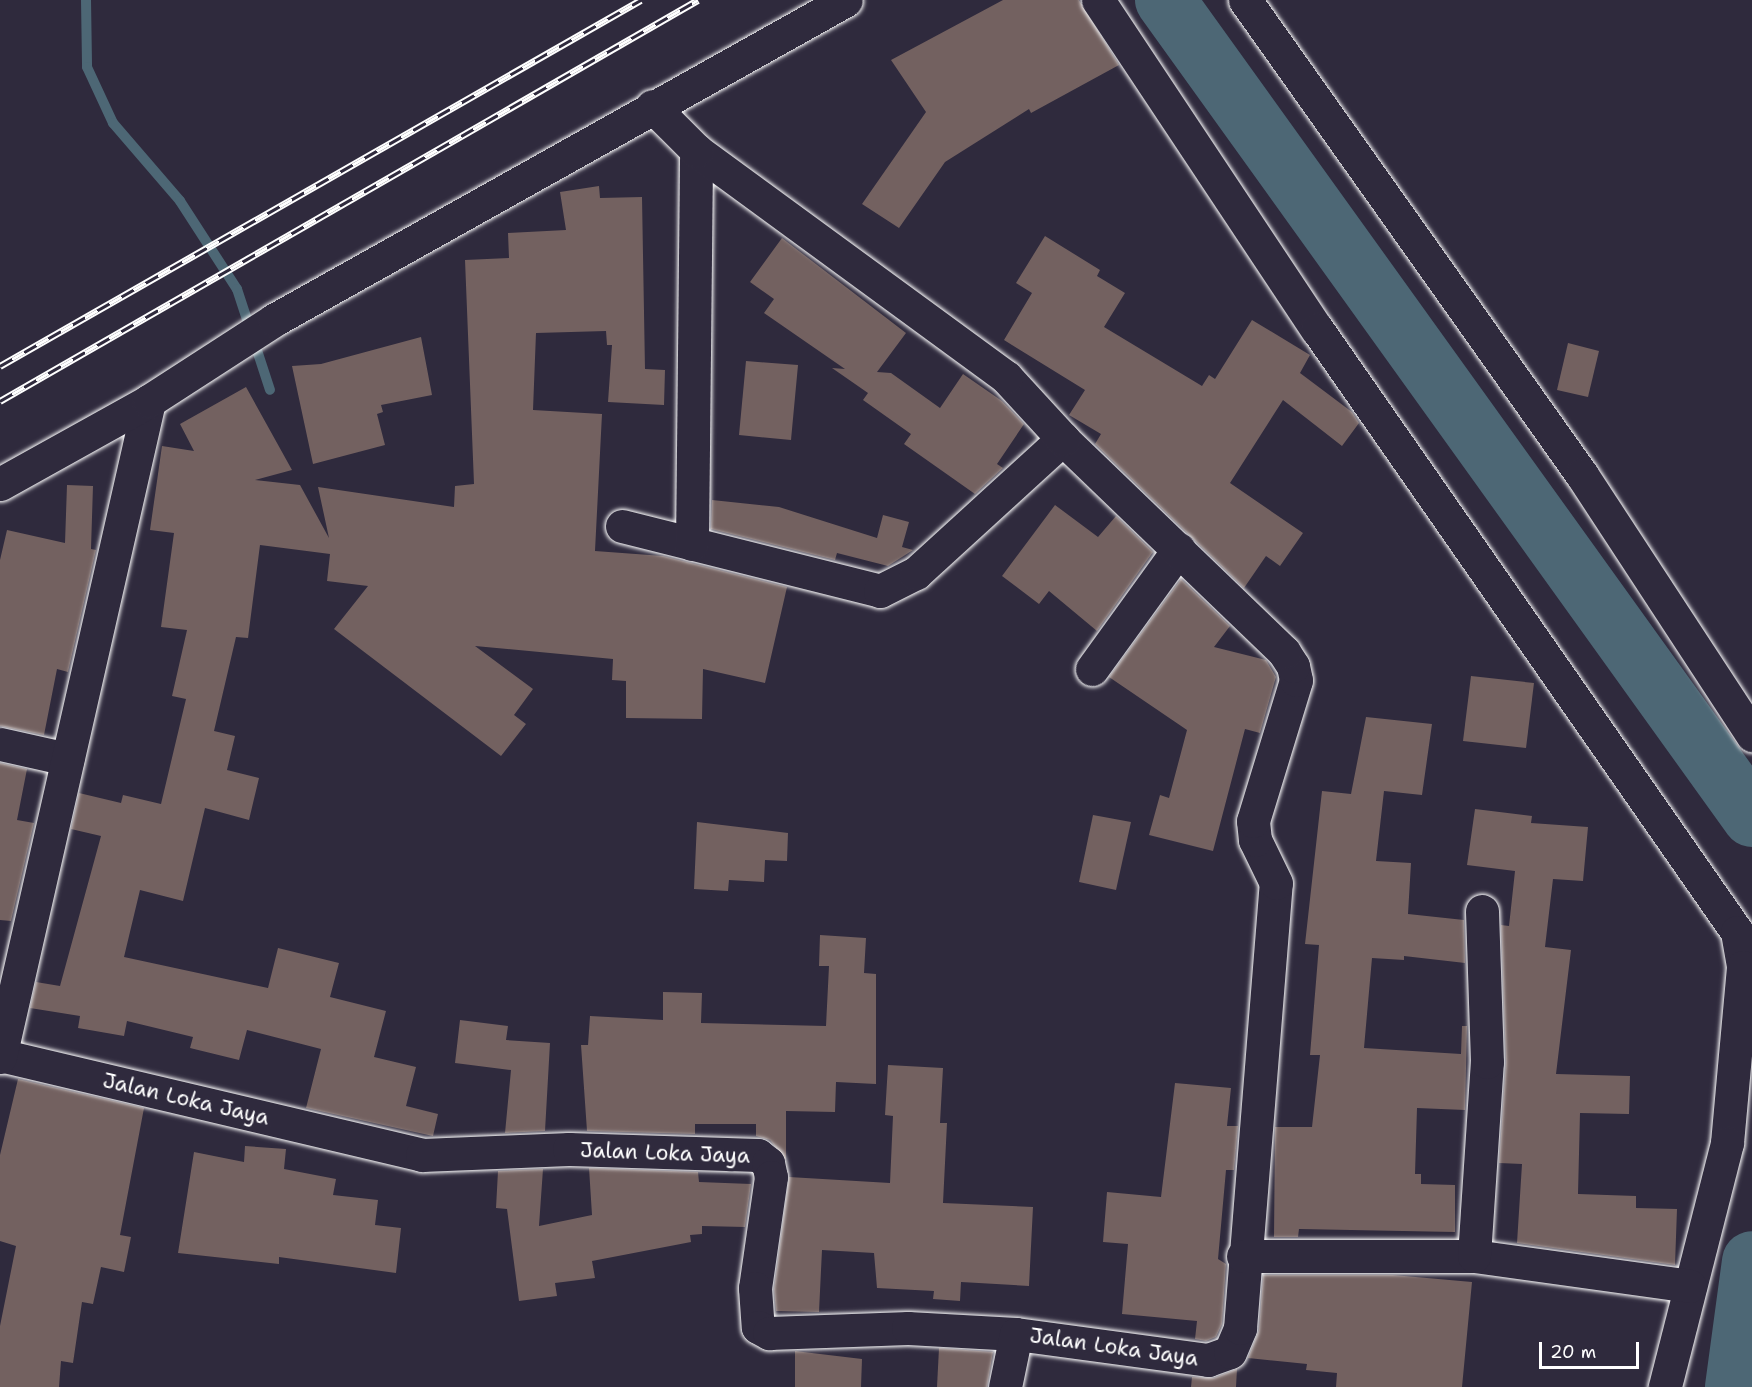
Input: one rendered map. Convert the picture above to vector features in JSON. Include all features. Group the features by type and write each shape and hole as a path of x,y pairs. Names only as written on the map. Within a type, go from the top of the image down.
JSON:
{"street":[{"path":"0,484 148,401 274,320 652,106 846,0"},
{"path":"1098,0 1317,329 1731,918 1743,967 1734,1097 1715,1199 1665,1387"},
{"path":"1245,0 1582,475 1752,735"},
{"path":"652,106 696,150 1006,377 1063,439 1284,652 1296,680 1253,821 1255,840 1276,883 1243,1256 1474,1256 1690,1286"},
{"path":"693,544 696,150"},
{"path":"0,1056 148,401"},
{"path":"622,526 880,591 916,573 1063,439"},
{"path":"1092,669 1179,549"},
{"path":"0,744 67,759"},
{"path":"1474,1256 1487,1062 1482,911"},
{"name":"Jalan Loka Jaya","path":"0,1056 422,1155 569,1149 758,1155 768,1163 771,1177 755,1288 762,1330 908,1328 1016,1334 1208,1360 1230,1352 1240,1328 1243,1256"},
{"path":"1005,1387 1016,1334"}],"building":[{"path":"1003,0 1079,0 1119,65 1031,113 1029,109 945,162 899,228 862,204 926,112 891,60"},
{"path":"599,186 600,198 642,197 645,369 665,370 664,405 608,402 612,345 607,345 606,331 536,333 533,410 602,414 595,551 663,556 787,587 765,683 703,669 702,719 626,718 626,681 612,680 613,659 475,646 533,689 514,715 526,724 501,756 334,629 368,586 327,581 330,554 260,545 248,638 236,637 214,731 235,736 227,770 259,778 249,820 205,808 183,901 140,890 124,957 268,988 278,948 339,963 330,997 386,1011 374,1057 416,1067 406,1106 438,1114 433,1136 306,1108 321,1049 247,1030 239,1060 190,1048 193,1037 127,1021 124,1036 78,1028 80,1016 30,1008 36,982 60,986 101,836 71,829 79,793 121,803 123,795 161,804 186,699 172,696 187,630 161,627 174,533 150,530 162,446 194,451 180,424 246,387 292,470 255,480 300,485 329,538 318,487 454,507 455,486 474,484 465,260 509,258 508,233 566,230 560,192"},
{"path":"1045,236 1100,270 1097,276 1125,293 1104,327 1202,386 1209,375 1215,379 1252,320 1310,355 1300,373 1352,412 1359,423 1342,446 1283,400 1230,483 1303,533 1280,566 1266,556 1244,588 1095,444 1101,434 1069,415 1085,390 1004,340 1032,293 1016,283"},
{"path":"782,238 906,333 877,372 891,373 940,408 963,374 1002,401 1024,424 997,464 1003,468 975,494 904,444 911,434 863,400 868,393 832,368 845,369 764,313 774,299 750,282"},
{"path":"421,337 432,395 381,405 383,412 377,414 385,445 313,464 292,366 321,364"},
{"path":"1568,343 1599,351 1588,397 1557,390"},
{"path":"746,361 798,365 791,440 739,435"},
{"path":"67,485 93,486 91,549 96,550 68,672 57,669 44,735 0,726 0,560 7,530 65,543"},
{"path":"712,500 779,507 877,538 883,515 909,522 902,547 913,550 888,566 837,553 835,560 711,529"},
{"path":"1055,505 1098,537 1116,516 1153,552 1097,631 1049,591 1039,604 1002,576"},
{"path":"1181,579 1230,626 1214,647 1266,660 1276,677 1260,733 1245,729 1213,851 1149,835 1160,795 1169,798 1187,730 1109,677"},
{"path":"1471,676 1534,683 1526,748 1463,741"},
{"path":"1366,717 1432,724 1422,795 1384,791 1376,861 1411,863 1408,914 1464,920 1465,963 1404,956 1404,960 1372,958 1364,1048 1461,1054 1462,1026 1467,1026 1465,1110 1417,1108 1415,1174 1421,1174 1421,1184 1455,1185 1455,1232 1299,1229 1298,1237 1274,1237 1275,1127 1312,1127 1320,1055 1310,1055 1319,945 1305,944 1322,791 1351,794"},
{"path":"0,763 27,769 17,820 34,823 11,921 0,920"},
{"path":"1475,809 1532,816 1531,823 1588,827 1583,881 1553,879 1545,947 1571,950 1556,1074 1630,1076 1629,1114 1580,1113 1578,1194 1636,1196 1636,1208 1677,1209 1675,1265 1517,1243 1522,1164 1499,1163 1506,1061 1501,925 1509,926 1515,871 1467,865"},
{"path":"1093,815 1131,822 1116,890 1079,882"},
{"path":"697,822 788,833 787,861 765,860 764,882 729,880 728,891 694,889"},
{"path":"820,935 866,938 864,973 876,974 876,1084 836,1082 835,1112 786,1111 786,1160 770,1140 756,1136 756,1124 695,1124 695,1134 587,1131 581,1045 588,1045 590,1016 663,1020 663,992 702,993 701,1023 826,1026 829,966 819,966"},
{"path":"460,1020 508,1026 506,1040 550,1043 545,1131 505,1133 511,1070 455,1063"},
{"path":"888,1065 943,1068 940,1123 947,1123 943,1203 1033,1207 1029,1286 961,1282 960,1301 933,1299 934,1291 877,1288 874,1253 822,1250 819,1312 776,1311 774,1289 789,1177 890,1183 893,1116 885,1115"},
{"path":"18,1079 144,1108 120,1235 131,1237 124,1272 101,1267 93,1304 82,1302 73,1363 61,1361 59,1387 0,1387 0,1326 16,1246 0,1241 0,1155"},
{"path":"1175,1083 1231,1088 1227,1126 1238,1126 1234,1170 1226,1170 1218,1259 1226,1264 1222,1324 1216,1337 1206,1341 1195,1339 1197,1321 1122,1314 1128,1244 1103,1242 1107,1192 1161,1197"},
{"path":"245,1146 286,1149 284,1169 336,1179 333,1195 378,1200 375,1225 401,1228 396,1273 279,1257 279,1264 178,1253 194,1152 244,1162"},
{"path":"589,1168 698,1172 699,1182 751,1184 745,1227 702,1226 702,1234 690,1235 691,1242 592,1261 595,1278 555,1283 557,1296 519,1301 507,1209 496,1208 498,1171 543,1169 539,1226 592,1215"},
{"path":"1263,1275 1393,1275 1472,1282 1462,1387 1336,1387 1337,1373 1306,1370 1307,1364 1248,1358 1259,1330"},
{"path":"939,1348 993,1352 987,1387 937,1387"},
{"path":"795,1351 862,1359 861,1387 795,1387"},
{"path":"1237,1369 1236,1387 1191,1387 1192,1377 1214,1378"}],"waterway":[{"path":"86,0 87,67 113,123 180,201 237,289 270,390"},
{"path":"1165,0 1752,817"},
{"path":"1735,1387 1752,1261"}],"railway":[{"path":"0,366 641,0"},
{"path":"0,401 698,0"}]}
